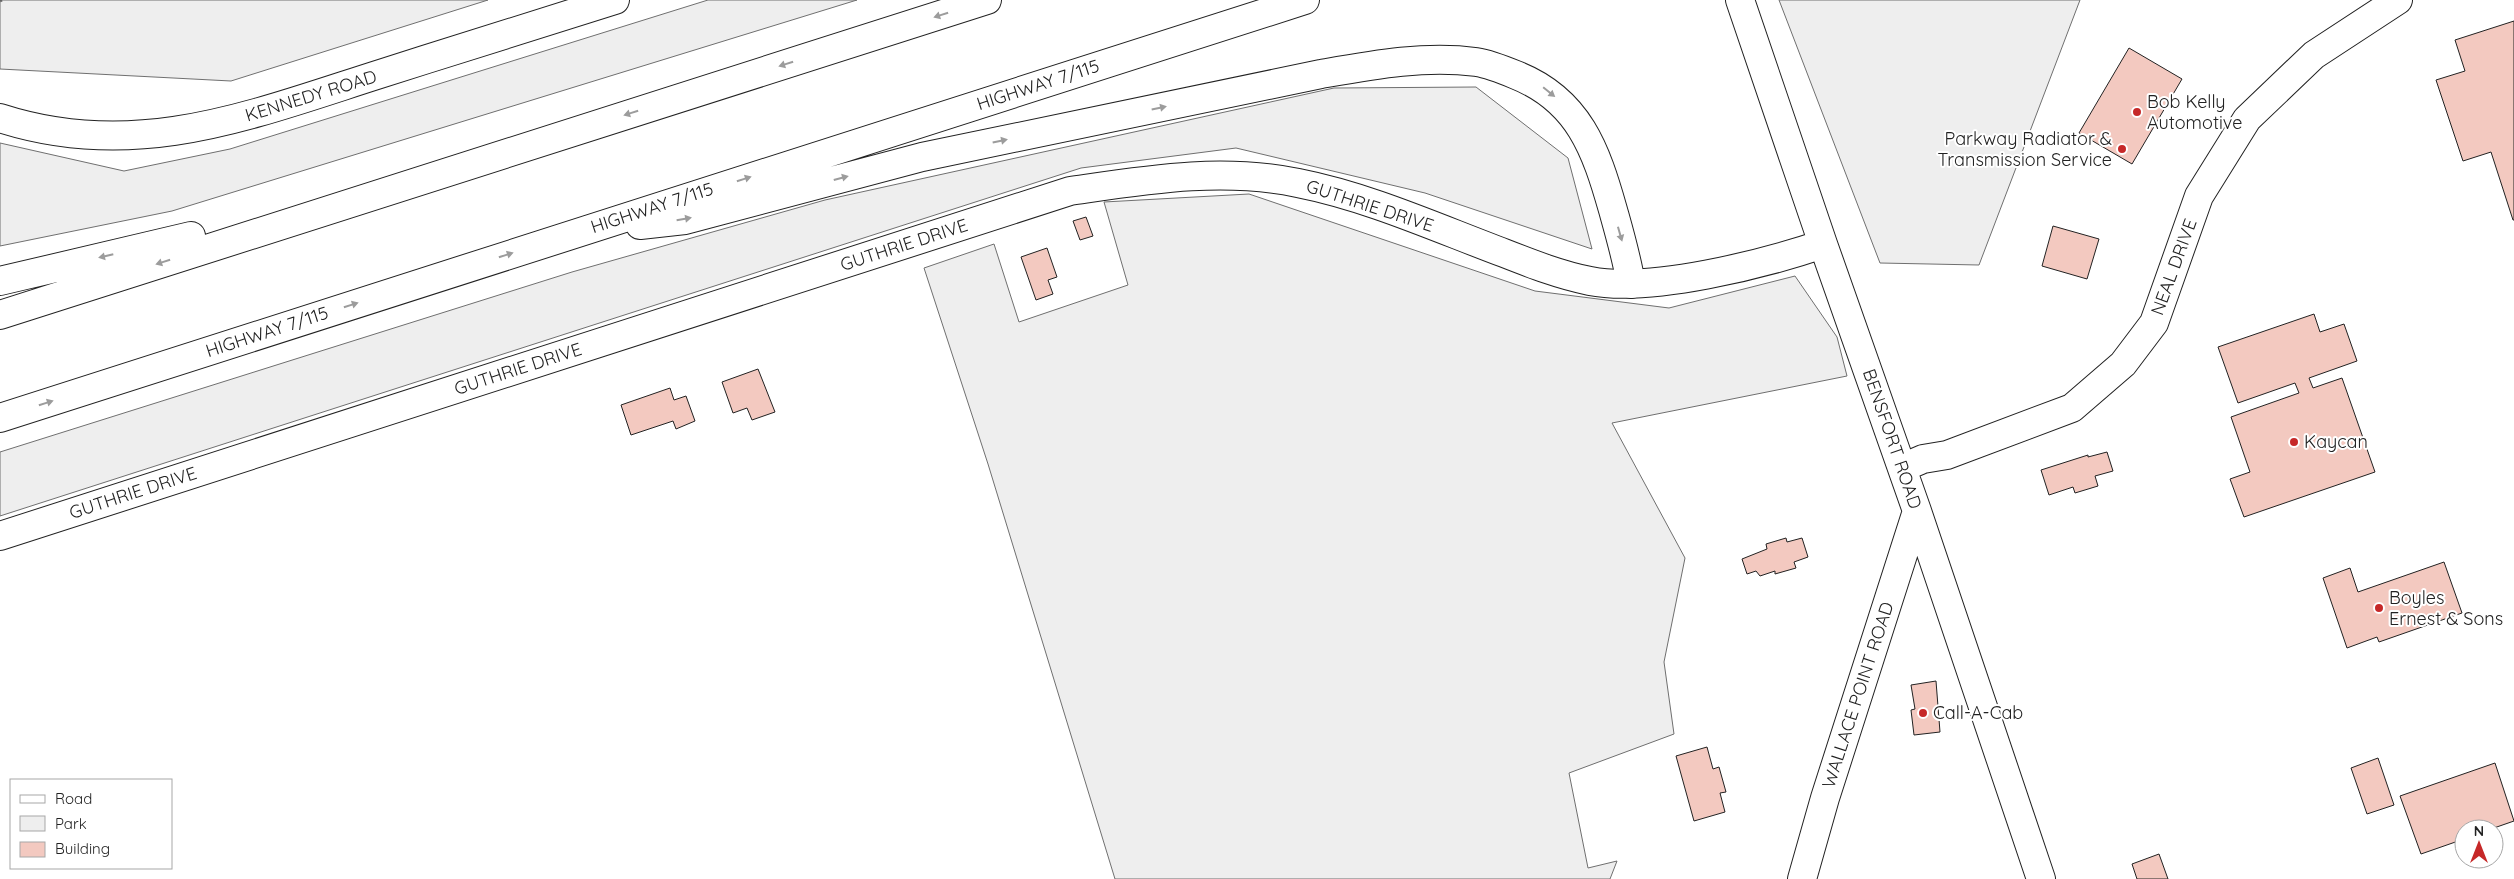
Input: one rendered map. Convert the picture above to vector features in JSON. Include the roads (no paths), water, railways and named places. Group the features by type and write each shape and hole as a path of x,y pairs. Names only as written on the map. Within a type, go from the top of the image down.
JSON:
{"main road":[{"name":"KENNEDY ROAD","path":"0,118 28,126 82,134 121,136 170,133 238,119 615,0"},
{"path":"0,314 987,0"},
{"name":"HIGHWAY 7/115","path":"0,418 1305,0"},
{"name":"BENSFORT ROAD","path":"1740,0 1822,244 1917,511 2041,879"},
{"name":"NEAL DRIVE","path":"1902,468 1923,459 1947,455 2072,408 2123,364 2154,323 2199,196 2247,120 2314,54 2398,0"},
{"path":"584,230 685,220 922,157 1321,74 1386,63 1443,60 1478,62 1505,70 1543,87 1566,106 1586,134 1607,188 1627,259 1631,284"},
{"path":"0,281 245,223 476,162"},
{"name":"GUTHRIE DRIVE","path":"0,536 1070,191 1183,176 1251,176 1298,183 1356,198 1547,269 1591,281 1631,284 1698,275 1793,254 1822,244"},
{"name":"WALLACE POINT ROAD","path":"1802,879 1825,798 1917,511"}],"place":[{"name":"Bob Kelly Automotive","path":"2137,112"},
{"name":"Parkway Radiator & Transmission Service","path":"2122,149"},
{"name":"Kaycan","path":"2294,442"},
{"name":"Boyles Ernest & Sons","path":"2379,608"},
{"name":"Call-A-Cab","path":"1923,713"}]}
